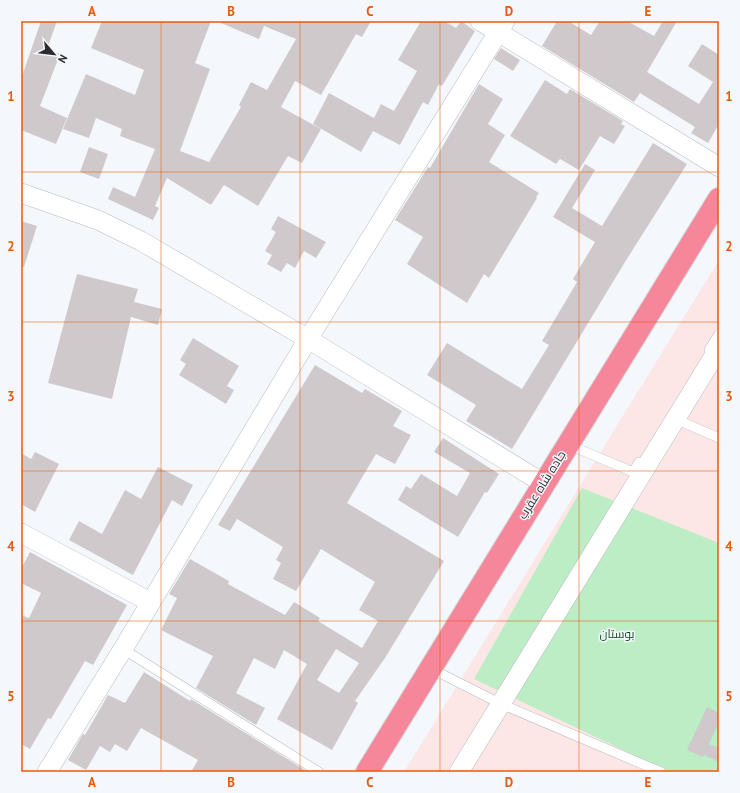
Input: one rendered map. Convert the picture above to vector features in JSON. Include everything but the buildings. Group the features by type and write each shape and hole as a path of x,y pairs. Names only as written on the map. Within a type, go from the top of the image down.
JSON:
{"highway":[{"name":"جاده شاه عقرب","path":"367,772 543,483 719,199"}],"street":[{"path":"480,21 502,27 719,167"},
{"path":"47,772 123,649 308,339 502,27"},
{"path":"21,193 98,220 142,241 308,339 543,483"},
{"path":"459,772 719,348"},
{"path":"21,534 150,602"}],"lane":[{"path":"567,444 633,472 719,334"},
{"path":"668,415 719,438"},
{"path":"123,649 319,772"},
{"path":"430,668 501,704 661,772"}],"shaded area":[{"path":"719,260 719,772 404,772 598,456"}],"green space":[{"name":"بوستان","path":"582,488 719,543 719,772 669,772 474,679"}]}
